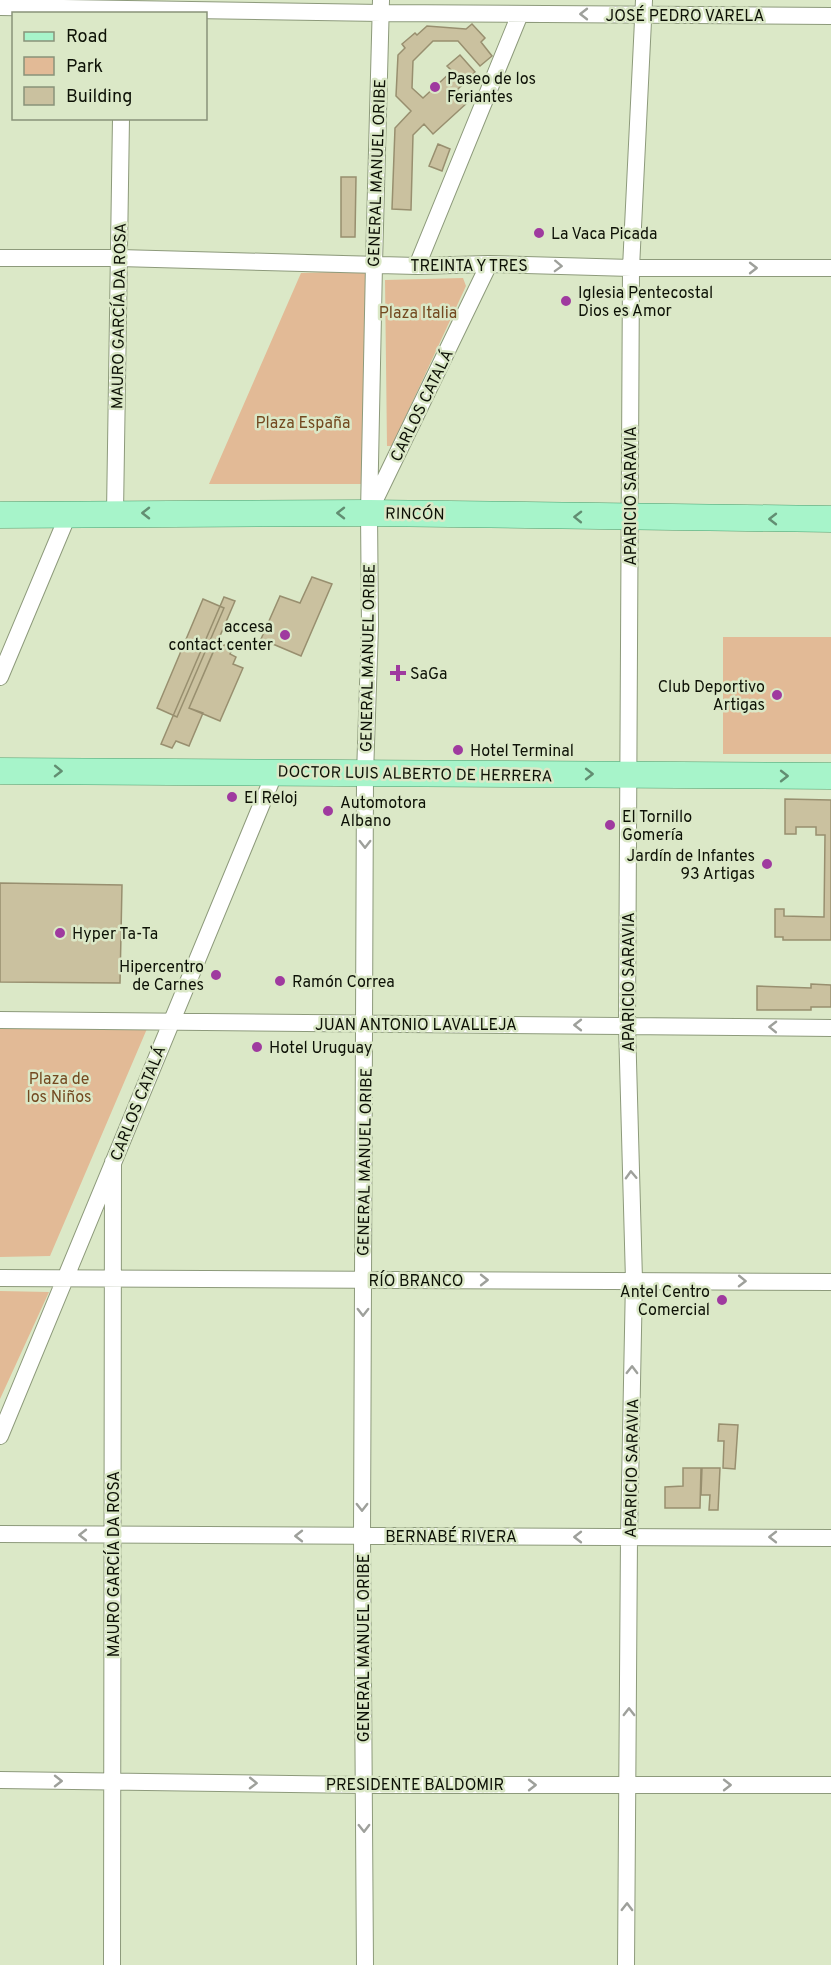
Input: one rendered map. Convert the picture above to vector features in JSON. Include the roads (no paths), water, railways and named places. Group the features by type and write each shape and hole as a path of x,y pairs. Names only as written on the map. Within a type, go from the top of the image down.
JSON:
{"main road":[{"name":"RINCÓN","path":"0,515 369,513 831,519"},
{"name":"DOCTOR LUIS ALBERTO DE HERRERA","path":"0,771 831,776"}],"street":[{"name":"JOSÉ PEDRO VARELA","path":"0,7 381,7 520,14 644,7 831,16"},
{"name":"GENERAL MANUEL ORIBE","path":"365,1965 362,1536 365,774 370,627 369,513 381,7"},
{"name":"APARICIO SARAVIA","path":"626,1965 629,1537 634,1280 627,1025 631,268 644,7"},
{"path":"417,266 520,14"},
{"name":"MAURO GARCÍA DA ROSA","path":"116,513 121,120"},
{"name":"TREINTA Y TRES","path":"0,258 119,258 417,266 489,264 631,268 831,268"},
{"name":"CARLOS CATALÁ","path":"369,513 489,264"},
{"path":"0,677 68,515"},
{"name":"CARLOS CATALÁ","path":"0,1436 275,772"},
{"name":"JUAN ANTONIO LAVALLEJA","path":"0,1020 831,1028"},
{"name":"MAURO GARCÍA DA ROSA","path":"112,1965 113,1162"},
{"name":"RÍO BRANCO","path":"0,1278 831,1282"},
{"name":"BERNABÉ RIVERA","path":"0,1534 831,1538"},
{"name":"PRESIDENTE BALDOMIR","path":"0,1780 363,1785 831,1785"}],"place":[{"name":"Paseo de los Feriantes","path":"435,87"},
{"name":"La Vaca Picada","path":"539,233"},
{"name":"Iglesia Pentecostal Dios es Amor","path":"566,301"},
{"name":"accesa contact center","path":"285,635"},
{"name":"SaGa","path":"398,673"},
{"name":"Club Deportivo Artigas","path":"777,695"},
{"name":"Hotel Terminal","path":"458,750"},
{"name":"El Reloj","path":"232,797"},
{"name":"Automotora Albano","path":"328,811"},
{"name":"El Tornillo Gomería","path":"610,825"},
{"name":"Jardín de Infantes 93 Artigas","path":"767,864"},
{"name":"Hyper Ta-Ta","path":"60,933"},
{"name":"Hipercentro de Carnes","path":"216,975"},
{"name":"Ramón Correa","path":"280,981"},
{"name":"Hotel Uruguay","path":"257,1047"},
{"name":"Antel Centro Comercial","path":"722,1300"}],"park label":[{"name":"Plaza Italia","path":"418,312"},
{"name":"Plaza España","path":"303,422"},
{"name":"Plaza de los Niños","path":"59,1087"}]}
